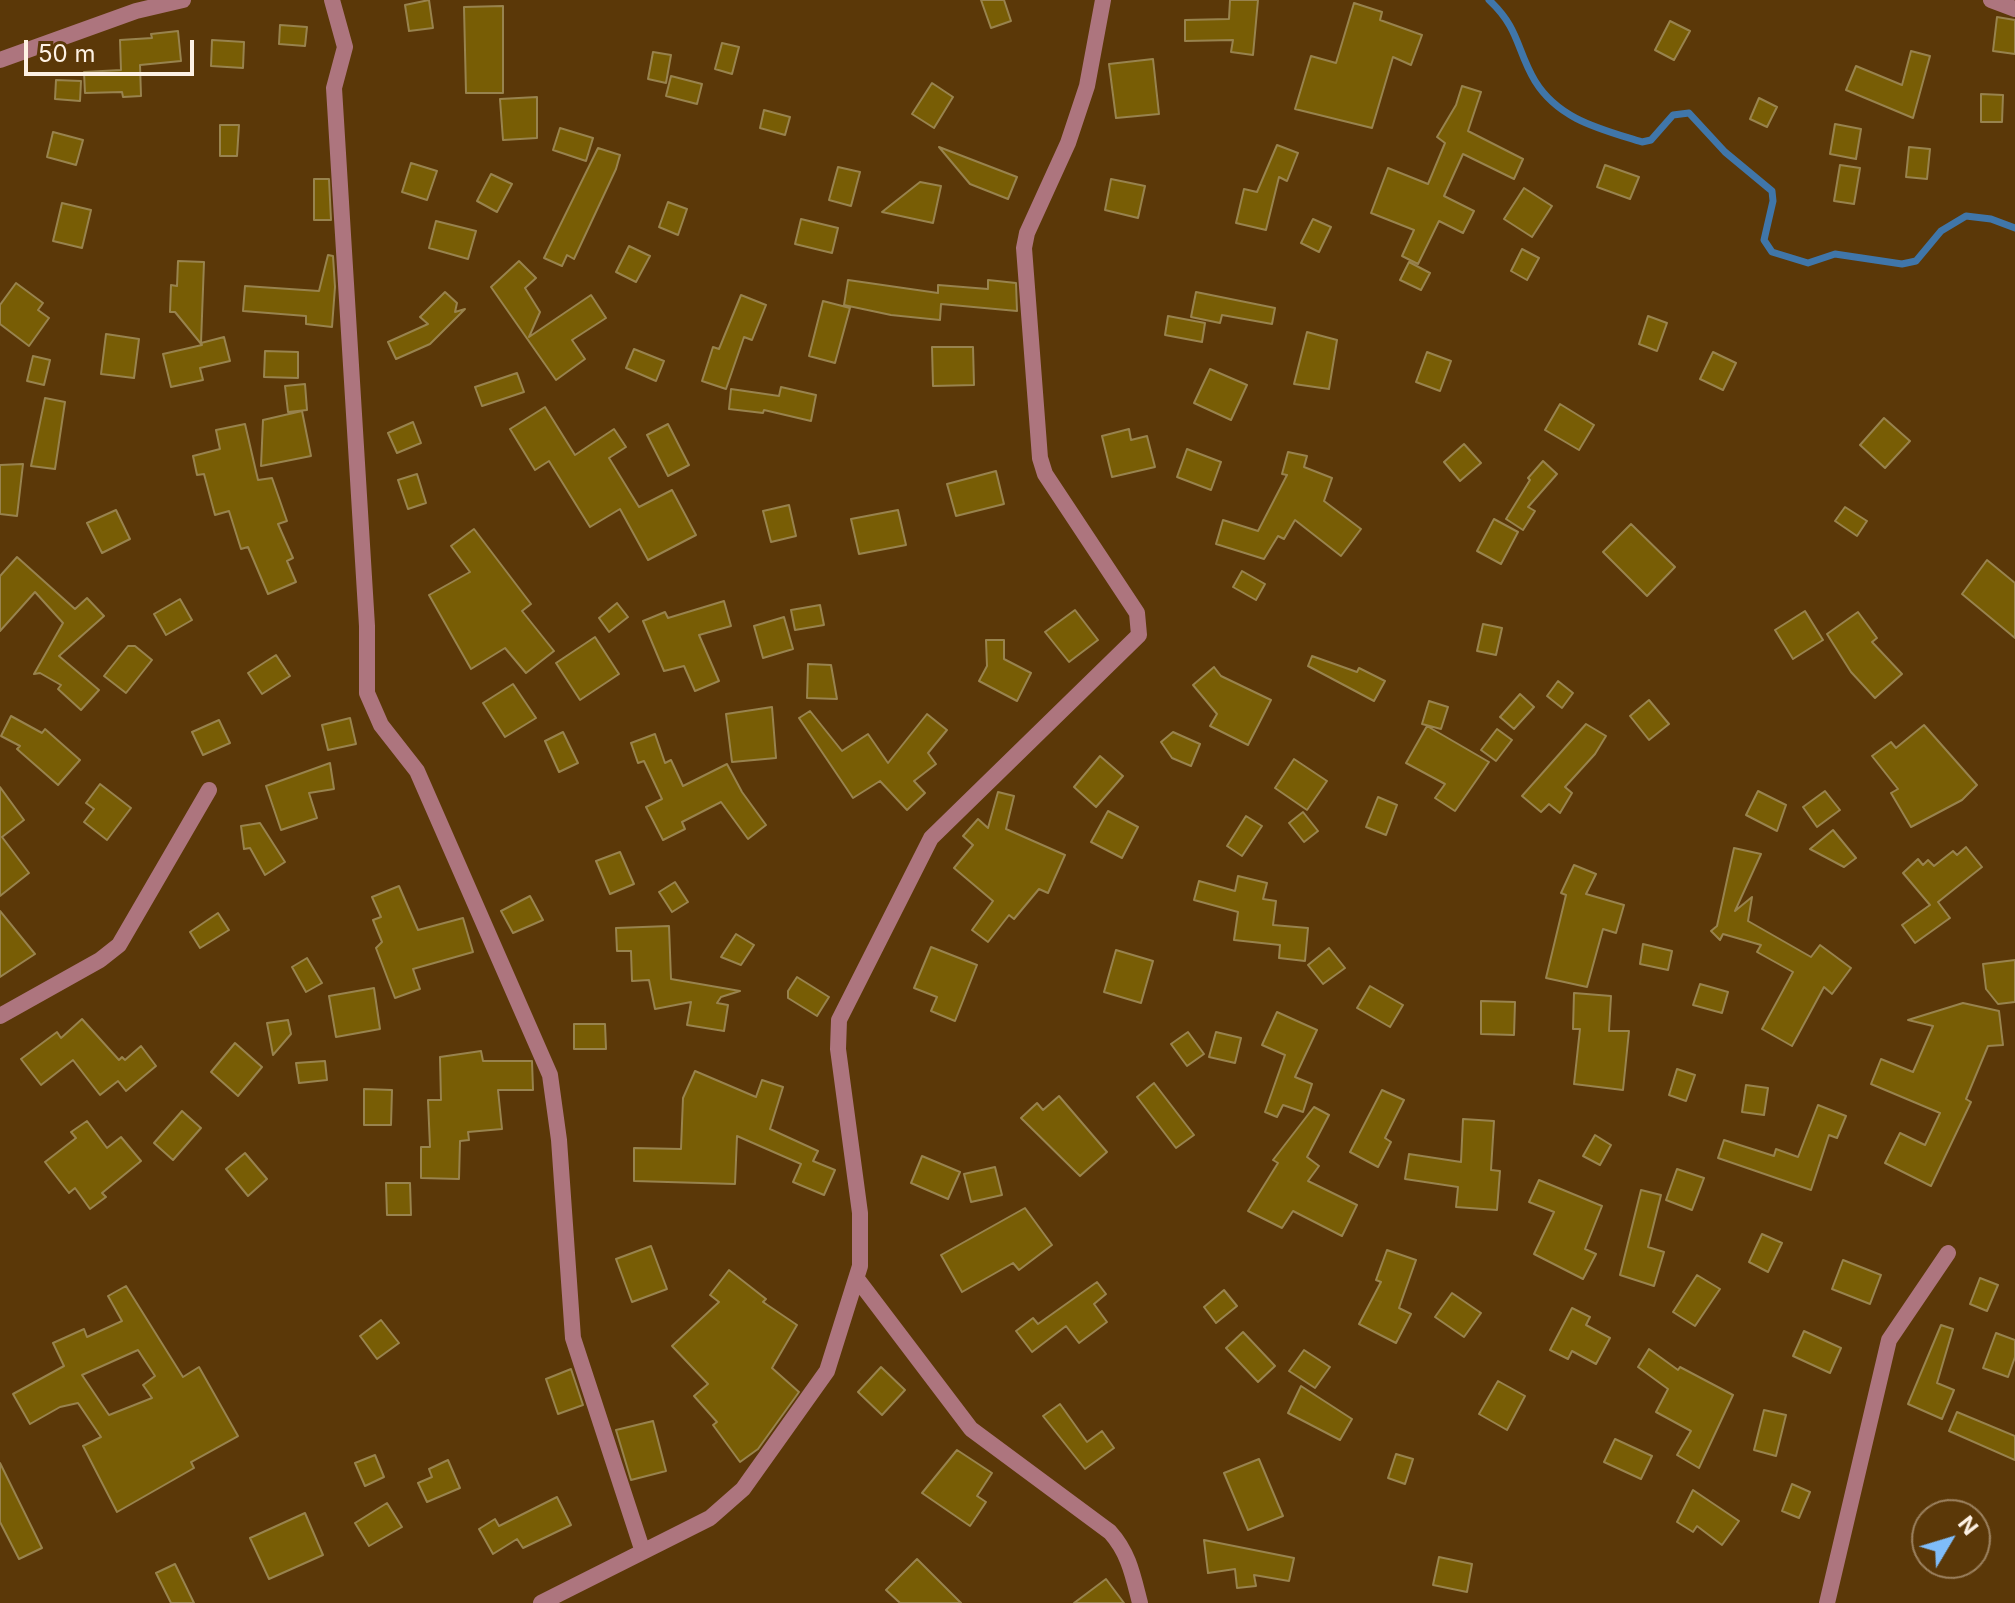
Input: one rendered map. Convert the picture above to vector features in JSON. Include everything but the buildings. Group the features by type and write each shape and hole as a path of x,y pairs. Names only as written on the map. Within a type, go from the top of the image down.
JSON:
{"street":[{"path":"0,60 136,11 183,0"},
{"path":"332,0 345,47 334,88 367,626 367,693 381,725 417,771 550,1075 559,1140 573,1338 643,1552"},
{"path":"541,1603 710,1518 743,1489 827,1371 858,1280 860,1213 838,1049 839,1020 931,838 1139,635 1141,625 1137,613 1045,474 1040,458 1024,248 1027,233 1068,143 1087,86 1103,0"},
{"path":"1991,0 2015,9"},
{"path":"0,1016 100,960 119,945 209,790"},
{"path":"1827,1603 1889,1340 1948,1253"},
{"path":"858,1280 971,1429 1115,1538 1129,1560 1140,1603"}],"waterway":[{"path":"1489,0 1507,20 1535,81 1556,105 1569,114 1596,127 1642,142 1651,140 1673,115 1689,113 1725,152 1772,191 1773,201 1764,240 1772,252 1808,263 1835,254 1902,264 1916,261 1941,231 1966,216 1991,219 2015,228"}]}
